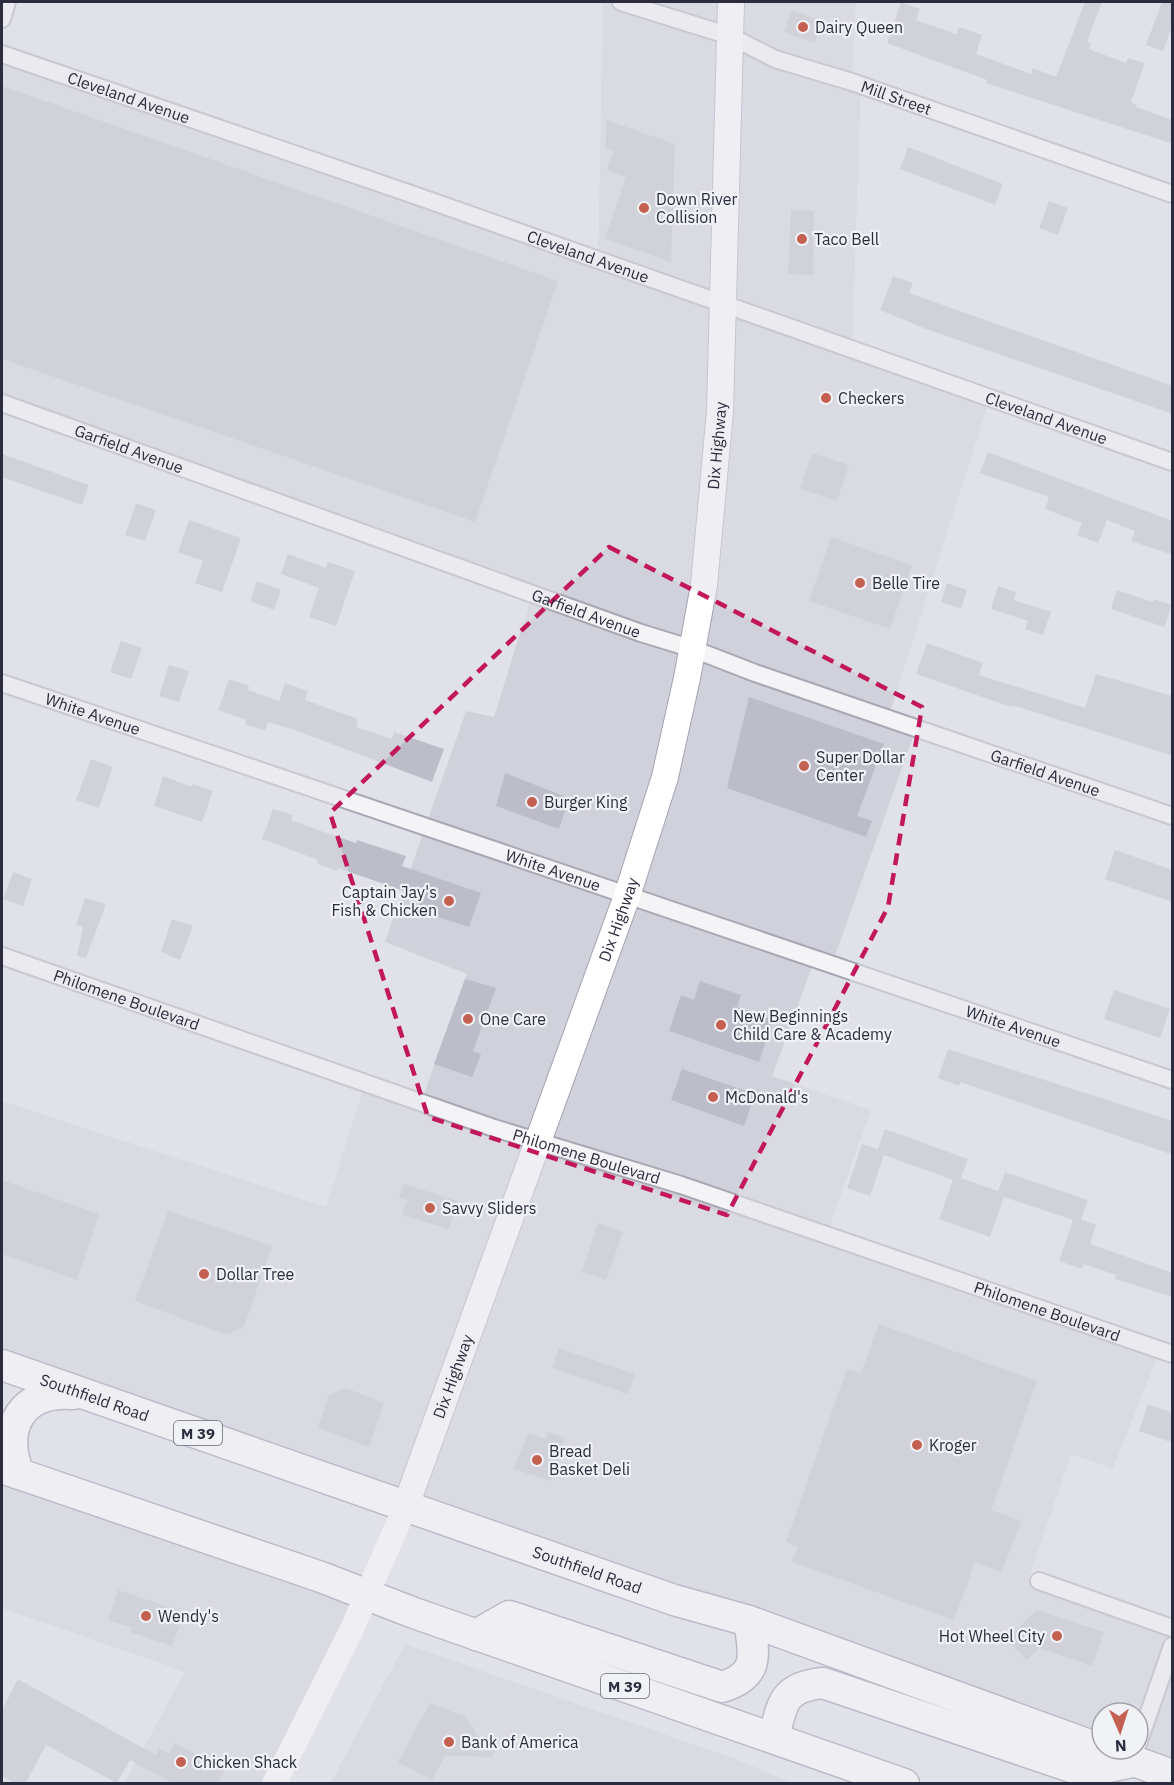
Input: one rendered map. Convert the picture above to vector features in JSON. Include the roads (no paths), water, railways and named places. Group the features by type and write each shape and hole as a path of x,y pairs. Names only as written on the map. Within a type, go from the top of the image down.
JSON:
{"highway":[{"name":"Southfield Road","path":"2,1365 357,1488 405,1508 1090,1736"},
{"path":"10,1471 5,1435 11,1419 22,1405 53,1393 88,1395"},
{"name":"M 39","path":"10,1471 904,1784"},
{"path":"476,1635 509,1616 722,1687 739,1681 752,1665 754,1654 749,1621"},
{"path":"774,1738 786,1698 804,1685 823,1683 1086,1772 1112,1761"},
{"name":"Southfield Road","path":"1150,1760 1173,1775"}],"main road":[{"name":"Dix Highway","path":"274,1784 310,1716 405,1508 627,896 665,777 693,649 715,488 723,303 731,2"}],"street":[{"path":"2,19 7,2"},
{"name":"Mill Street","path":"621,2 730,36 775,59 852,82 1173,194"},
{"name":"Cleveland Avenue","path":"2,54 723,303 1173,462"},
{"name":"Garfield Avenue","path":"2,403 641,633 693,649 775,681 1056,774 1173,816"},
{"name":"White Avenue","path":"2,683 1173,1080"},
{"name":"Philomene Boulevard","path":"2,956 539,1143 681,1185 1173,1354"},
{"path":"1039,1581 1173,1628"},
{"path":"1150,1710 1173,1646"}],"place":[{"name":"Dairy Queen","path":"803,27"},
{"name":"Down River Collision","path":"644,208"},
{"name":"Taco Bell","path":"802,239"},
{"name":"Checkers","path":"826,398"},
{"name":"Belle Tire","path":"860,583"},
{"name":"Super Dollar Center","path":"804,766"},
{"name":"Burger King","path":"532,802"},
{"name":"Captain Jay's Fish & Chicken","path":"449,901"},
{"name":"One Care","path":"468,1019"},
{"name":"New Beginnings Child Care & Academy","path":"721,1025"},
{"name":"McDonald's","path":"713,1097"},
{"name":"Savvy Sliders","path":"430,1208"},
{"name":"Dollar Tree","path":"204,1274"},
{"name":"Kroger","path":"917,1445"},
{"name":"Bread Basket Deli","path":"537,1460"},
{"name":"Wendy's","path":"146,1616"},
{"name":"Hot Wheel City","path":"1057,1636"},
{"name":"Bank of America","path":"449,1742"},
{"name":"Chicken Shack","path":"181,1762"}]}
